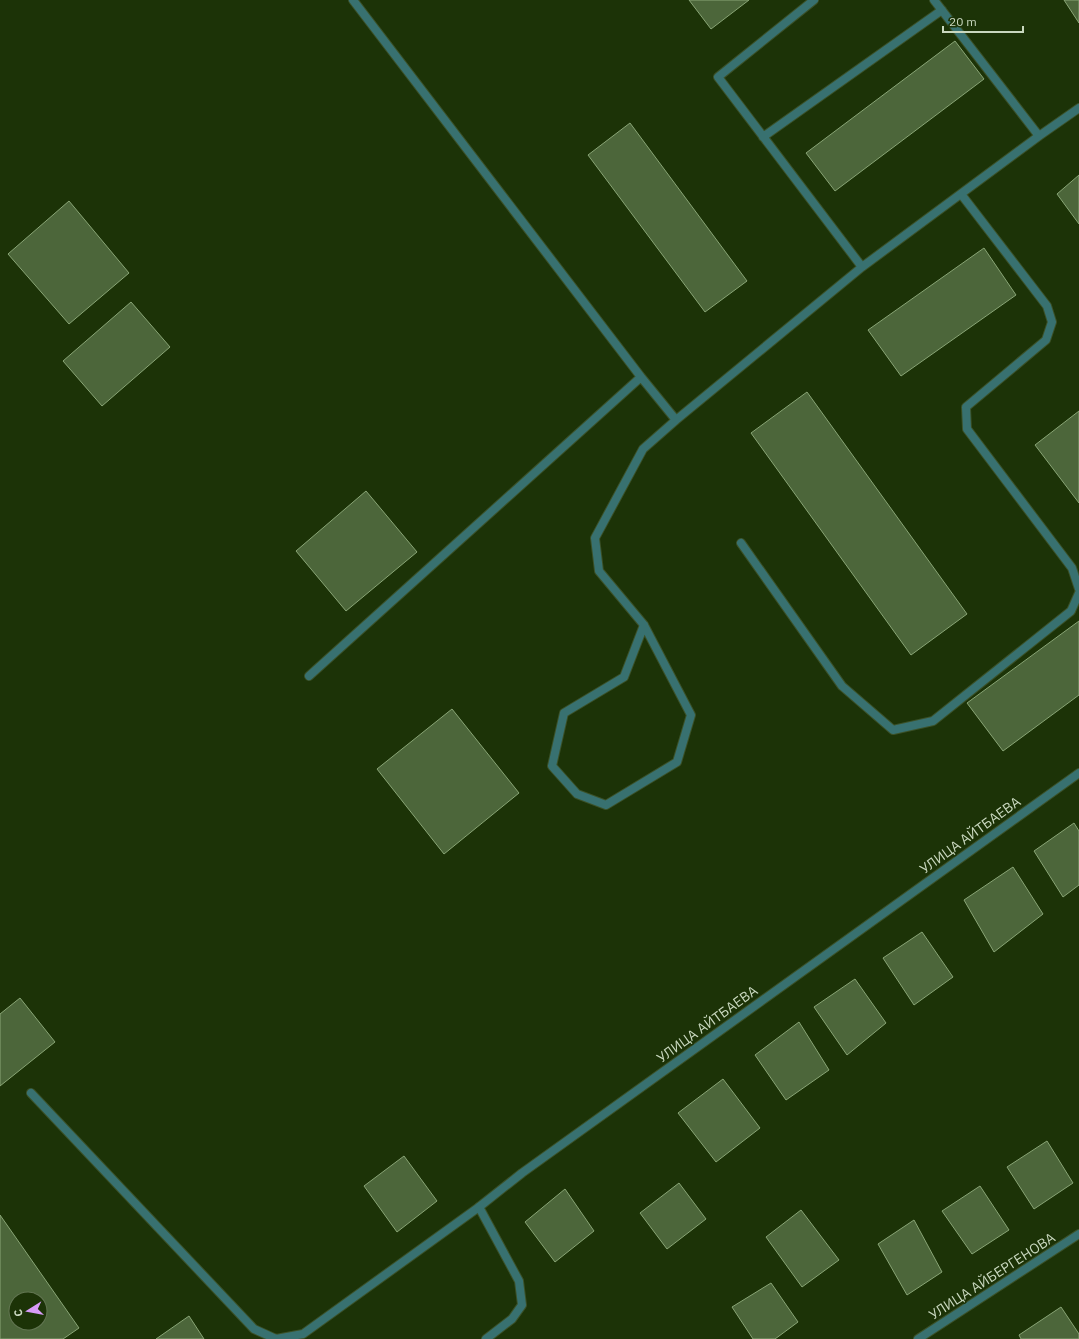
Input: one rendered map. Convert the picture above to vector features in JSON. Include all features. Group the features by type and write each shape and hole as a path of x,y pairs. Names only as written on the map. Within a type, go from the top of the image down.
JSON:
{"street":[{"path":"353,0 641,377 676,420"},
{"path":"814,0 718,77 862,267"},
{"path":"934,0 1039,136"},
{"path":"763,137 942,10"},
{"path":"644,625 624,676 564,713 552,766 577,794 606,805 677,762 691,715 644,625 600,571 595,538 643,449 676,420 862,267 1079,108"},
{"path":"961,194 1047,306 1052,322 1046,340 966,407 967,429 1072,568 1079,589"},
{"path":"309,676 641,377"},
{"path":"741,543 842,686 893,730 933,721 1071,610 1079,594"},
{"name":"УЛИЦА АЙТБАЕВА","path":"31,1093 254,1329 276,1339 303,1334 480,1207 528,1168 1079,773"},
{"path":"480,1207 519,1281 522,1305 512,1319 486,1339"},
{"name":"УЛИЦА АЙБЕРГЕНОВА","path":"918,1339 1079,1234"}],"building":[{"path":"689,0 749,0 711,29"},
{"path":"1064,0 1079,0 1079,23"},
{"path":"955,41 984,79 835,191 806,153"},
{"path":"630,123 747,281 705,312 588,155"},
{"path":"1079,175 1079,224 1057,194"},
{"path":"69,201 129,273 69,324 8,254"},
{"path":"984,248 1016,295 901,376 868,330"},
{"path":"131,302 170,347 102,406 63,361"},
{"path":"807,392 967,614 911,655 751,433"},
{"path":"1079,411 1079,503 1035,445"},
{"path":"366,491 417,552 346,611 296,551"},
{"path":"1079,621 1079,695 1003,751 967,703"},
{"path":"452,709 519,793 444,854 377,769"},
{"path":"1074,823 1079,831 1079,885 1063,897 1034,851"},
{"path":"1013,867 1043,914 994,952 964,900"},
{"path":"922,932 953,977 914,1005 883,958"},
{"path":"855,979 886,1023 847,1055 814,1007"},
{"path":"20,998 55,1042 0,1086 0,1014"},
{"path":"799,1022 829,1070 786,1100 755,1055"},
{"path":"723,1079 760,1128 716,1162 678,1113"},
{"path":"1047,1141 1073,1183 1034,1209 1007,1167"},
{"path":"404,1156 437,1201 397,1232 364,1186"},
{"path":"679,1183 706,1219 667,1249 640,1213"},
{"path":"980,1186 1009,1230 972,1254 942,1211"},
{"path":"565,1189 594,1231 555,1262 525,1222"},
{"path":"801,1210 839,1260 802,1287 766,1237"},
{"path":"0,1215 79,1328 63,1339 0,1339"},
{"path":"914,1220 942,1272 907,1295 878,1244"},
{"path":"771,1283 798,1322 775,1339 753,1339 732,1307"},
{"path":"1061,1307 1079,1334 1079,1339 1021,1339 1019,1335"},
{"path":"189,1316 204,1339 156,1339"}]}
